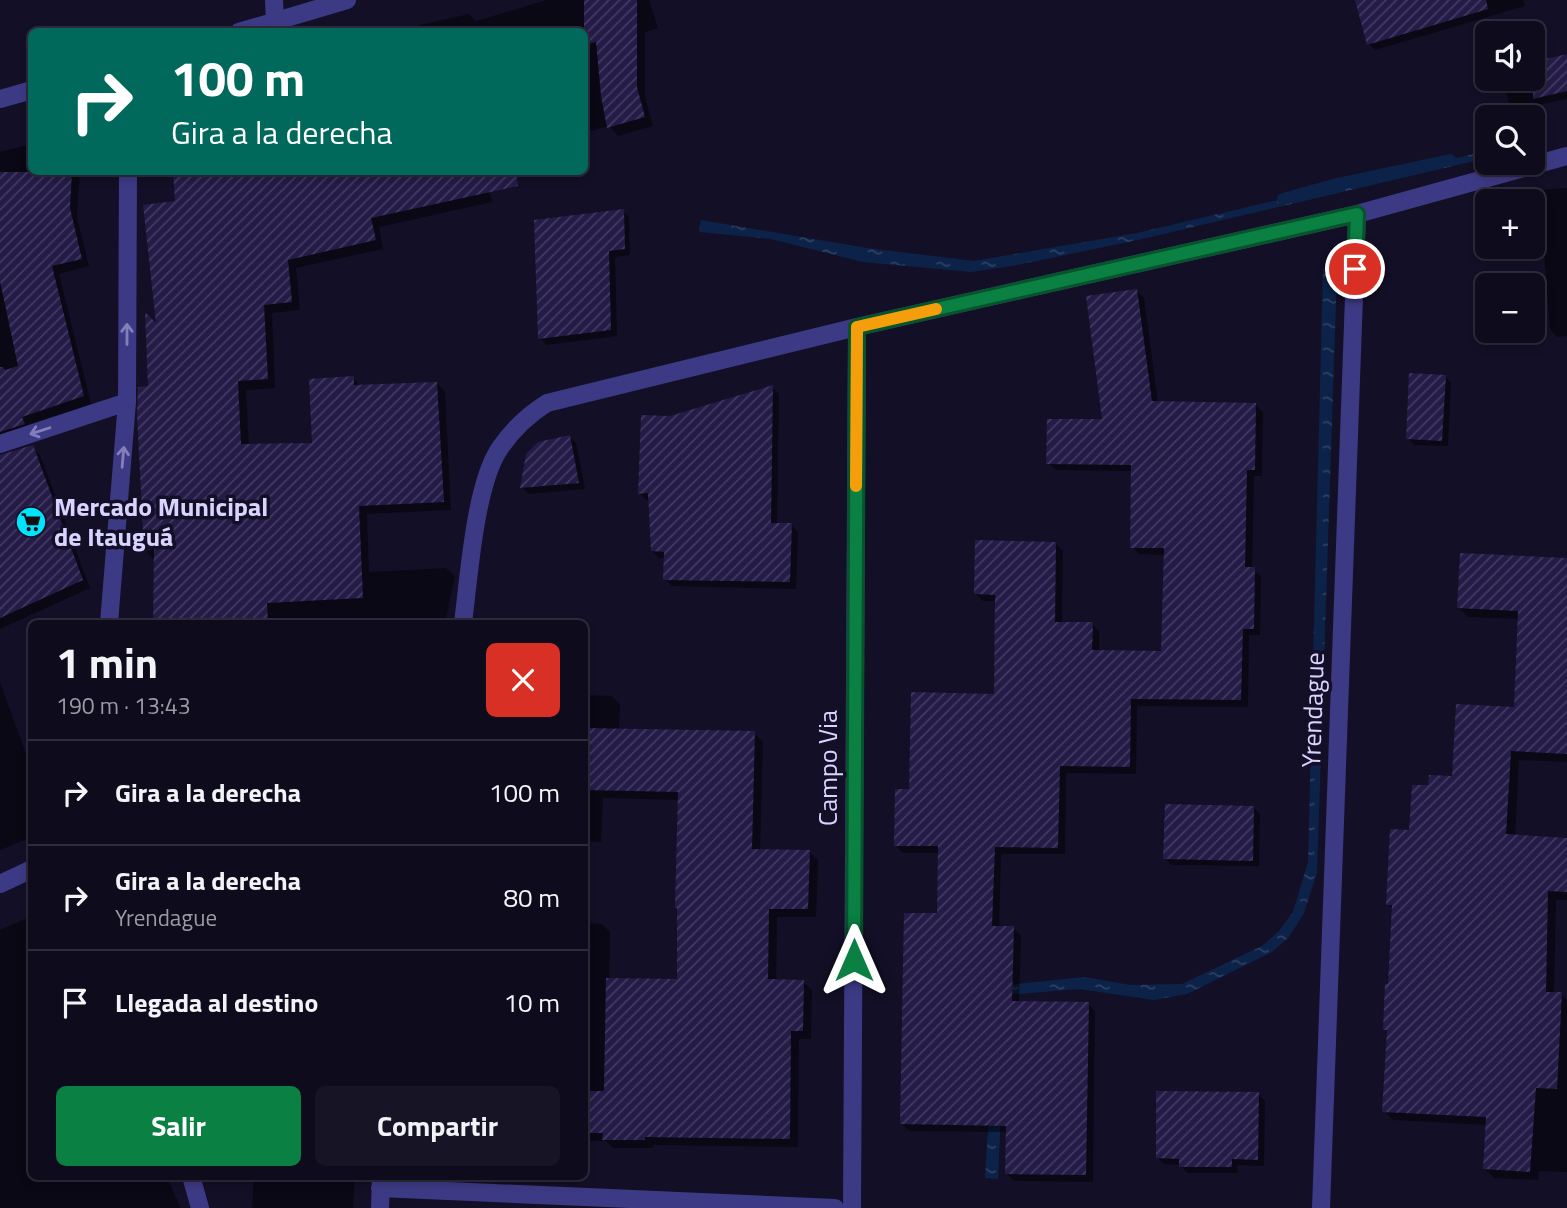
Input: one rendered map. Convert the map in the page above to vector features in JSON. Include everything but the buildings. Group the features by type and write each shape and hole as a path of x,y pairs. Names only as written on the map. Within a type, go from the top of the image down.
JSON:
{"street":[{"path":"274,0 275,21"},
{"path":"252,28 347,0"},
{"path":"0,99 28,91"},
{"path":"463,620 482,489 499,449 526,417 547,403 857,327 1357,214 1567,156"},
{"path":"109,620 127,402 128,175"},
{"name":"Yrendague","path":"1321,1208 1357,214"},
{"name":"Campo Via","path":"852,1208 857,327"},
{"path":"0,444 127,402"},
{"path":"0,884 28,871"},
{"path":"192,1180 200,1208"},
{"path":"380,1208 381,1182 835,1208"}],"water":[{"path":"1475,154 1475,161 1138,240 971,272 863,262 771,239 699,232 701,220 867,248 974,261 1137,233"},
{"path":"1323,269 1337,270 1317,873 1304,913 1289,937 1272,952 1187,994 1154,1000 1079,989 1006,995 998,1179 985,1178 997,990 1007,985 1085,977 1130,985 1182,984 1262,946 1279,931 1293,912 1308,862"}],"waterway":[{"path":"1334,188 1337,184 1450,160"},
{"path":"1283,199 1337,184"}],"slow traffic":[{"path":"856,486 857,327 936,309"}],"place":[{"name":"Mercado Municipal de Itauguá","path":"31,522"}],"route":[{"path":"854,960 857,327 1357,214 1355,269"}]}
